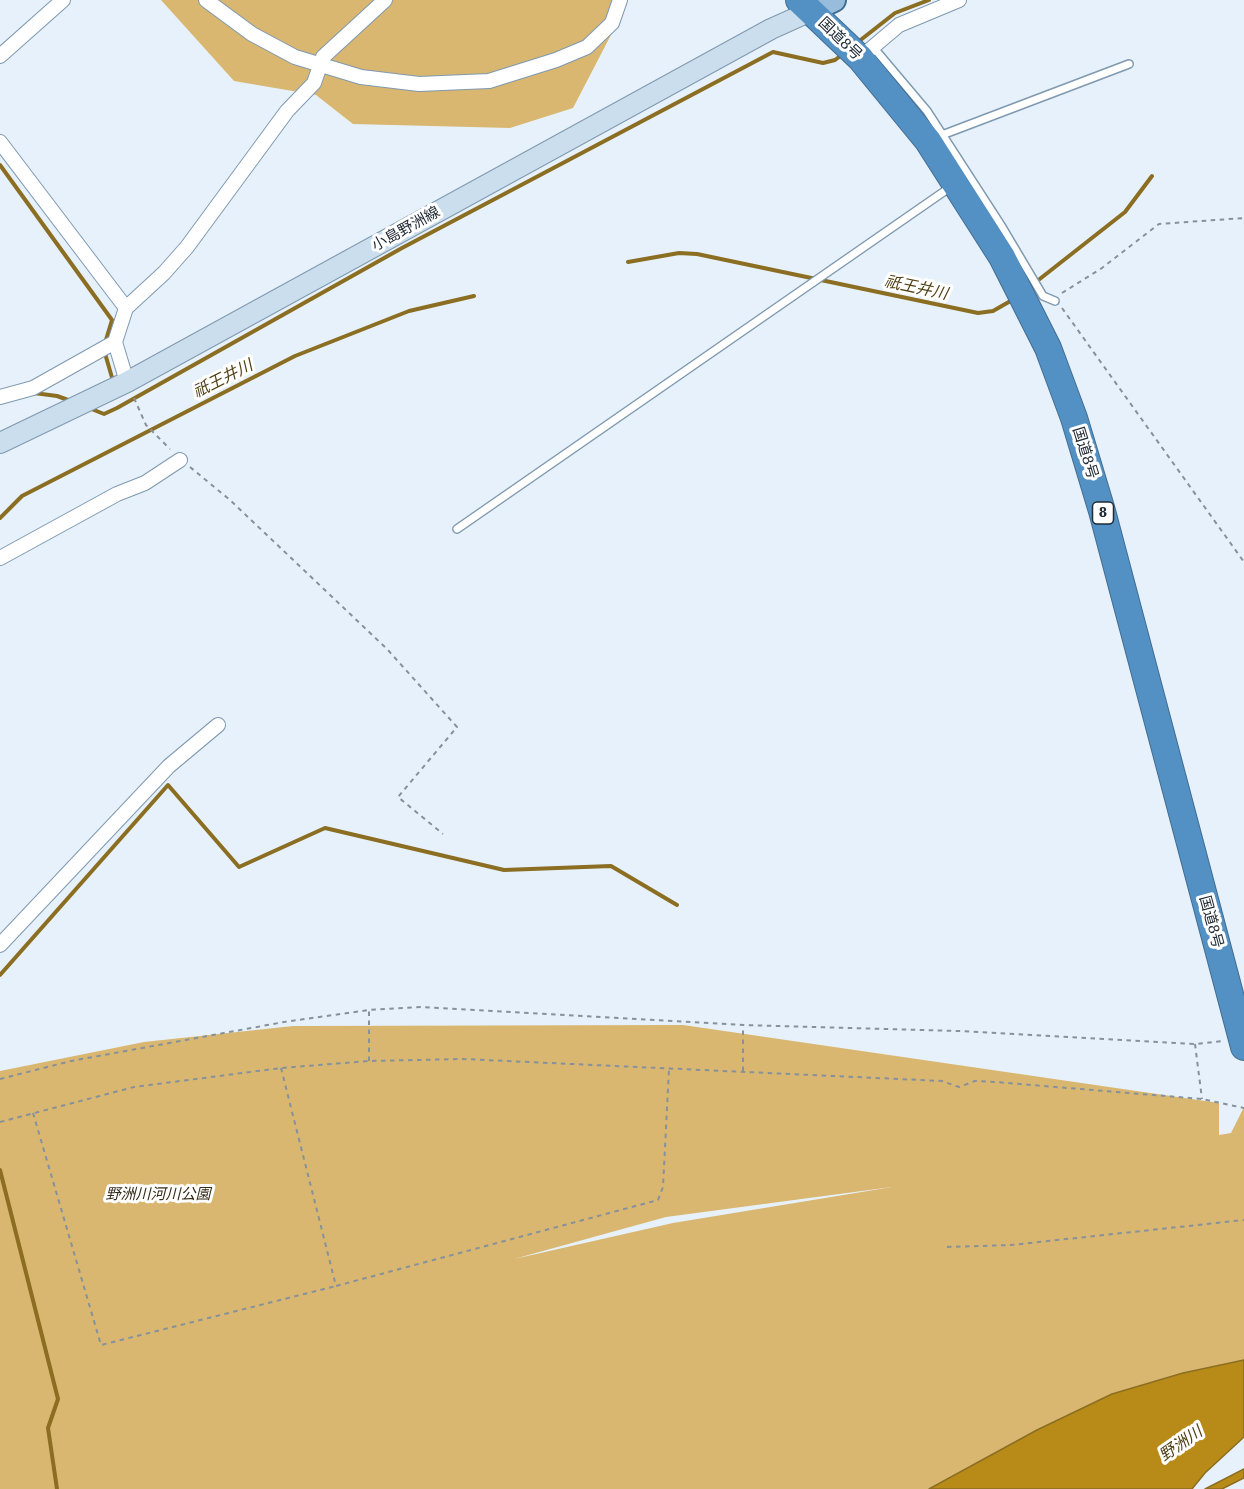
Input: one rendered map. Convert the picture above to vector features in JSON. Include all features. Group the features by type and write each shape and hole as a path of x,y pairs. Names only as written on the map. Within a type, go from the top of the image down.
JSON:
{"highway":[{"name":"国道8号","path":"805,5 867,52 935,138 957,183 1026,301 1074,418 1102,511 1243,1043"}],"main road":[{"path":"805,5 834,0"},
{"name":"小島野洲線","path":"0,443 127,382 771,29 805,5"}],"street":[{"path":"0,56 63,0"},
{"path":"206,0 252,34 295,57 361,77 419,84 489,81 556,60 587,46 612,23 620,0"},
{"path":"127,382 115,342 126,308 164,273 187,247 287,111 314,83 323,57 385,0"},
{"path":"867,52 899,25 959,0"},
{"path":"0,142 126,308"},
{"path":"0,397 33,388 115,342"},
{"path":"0,558 117,494 145,483 180,460"},
{"path":"0,945 170,766 218,725"}],"lane":[{"path":"1055,301 1043,296 1002,227 935,138 1129,64"},
{"path":"457,529 957,183"}],"path":[{"path":"1244,218 1159,225 1102,268 1058,296 1055,301 1244,562"},
{"path":"127,382 146,425 180,460 230,500 387,649 457,727 398,796 443,834"},
{"path":"0,1079 71,1061 284,1022 369,1010 421,1007 743,1026 959,1031 1195,1044 1243,1043"},
{"path":"369,1010 369,1061"},
{"path":"743,1026 743,1071"},
{"path":"1195,1044 1202,1099"},
{"path":"0,1122 134,1087 281,1068 369,1061 463,1059 942,1081 959,1087 975,1081 995,1082 1202,1099 1244,1108"},
{"path":"281,1068 336,1286"},
{"path":"33,1113 101,1345 336,1286 658,1200 663,1187 669,1068"},
{"path":"947,1247 1011,1245 1244,1220"}],"green space":[{"path":"161,0 620,0 613,31 573,108 510,128 353,124 316,95 234,81"},
{"name":"野洲川河川公園","path":"683,1025 1219,1103 1219,1135 1231,1133 1244,1107 1244,1360 1183,1373 1112,1394 1037,1430 929,1489 0,1489 0,1071 144,1042 293,1026","holes":["892,1187 673,1223 514,1259 666,1217"]}],"water":[{"name":"野洲川","path":"1244,1360 1244,1437 1205,1473 1192,1489 929,1489 1037,1430 1112,1394 1183,1373"},
{"path":"1244,1469 1244,1478 1222,1489 1205,1489"}],"waterway":[{"path":"858,42 895,13 929,0"},
{"path":"89,408 104,414 117,408 402,248 773,52 823,63 835,60 843,54"},
{"path":"0,165 112,320 105,343"},
{"name":"祇王井川","path":"1027,289 1125,212 1152,176"},
{"name":"祇王井川","path":"628,262 679,253 697,254 978,313 993,311 1014,299"},
{"name":"祇王井川","path":"0,518 22,496 295,356 409,311 474,296"},
{"path":"104,350 113,381"},
{"path":"34,393 57,396 71,401"},
{"path":"0,975 168,785 239,867 325,828 504,870 611,866 677,905"},
{"path":"0,1170 58,1399 48,1428 57,1489"}]}
